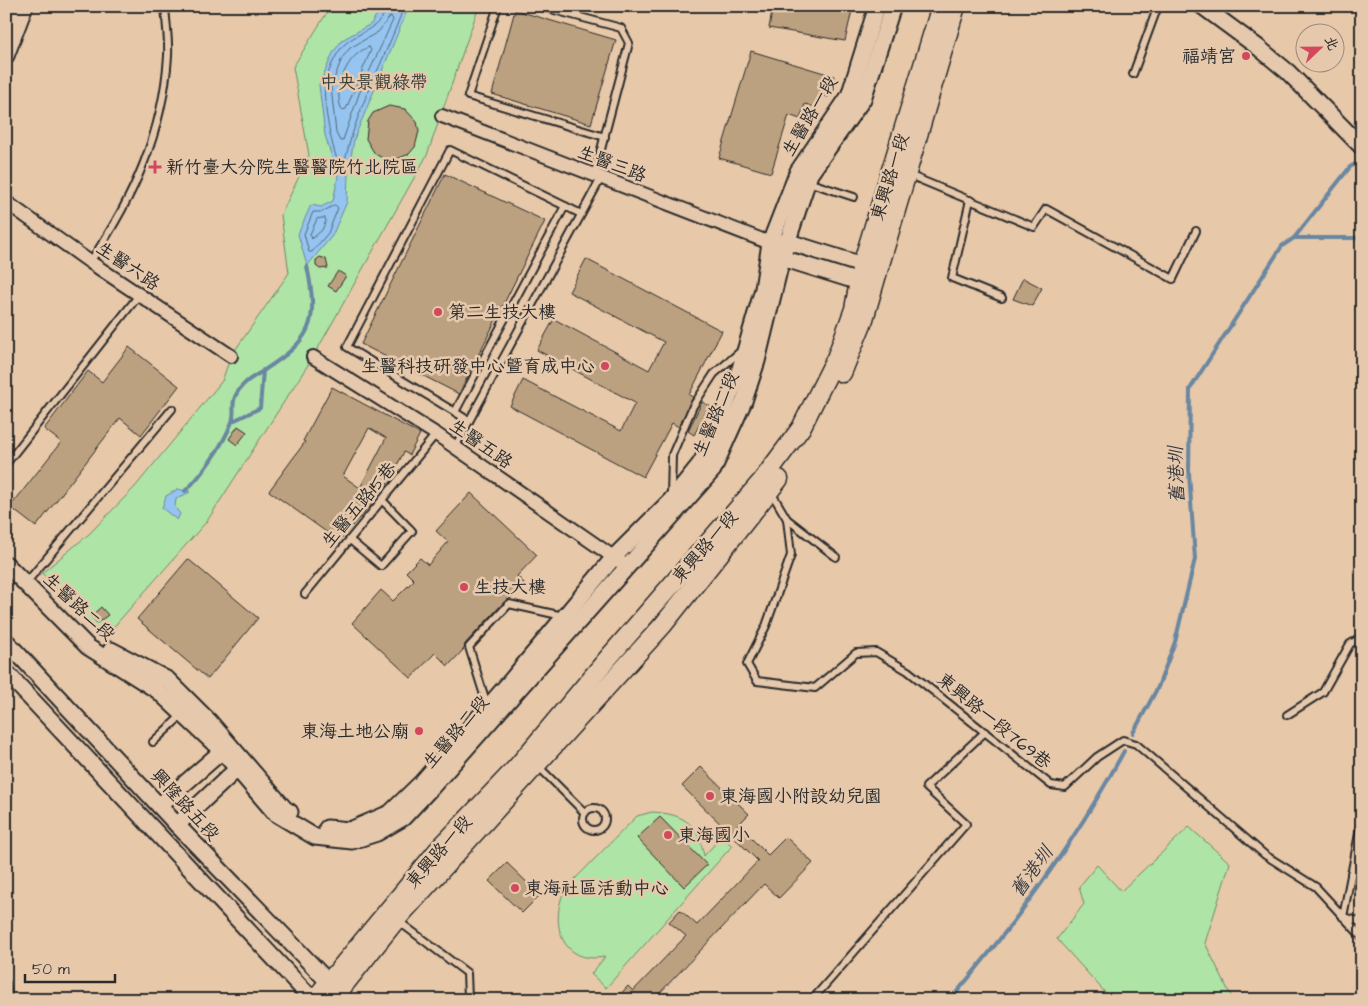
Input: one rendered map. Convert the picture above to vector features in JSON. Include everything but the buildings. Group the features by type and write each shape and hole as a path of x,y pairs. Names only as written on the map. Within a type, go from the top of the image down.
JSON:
{"main road":[{"name":"東興路一段","path":"866,275 941,6"},
{"name":"東興路一段","path":"313,1000 333,991 396,920 533,760 609,657 766,487 801,428 836,358 866,275 907,174 956,6"},
{"name":"東興路一段","path":"333,991 438,850 533,760"}],"street":[{"path":"6,17 10,6"},
{"path":"6,56 25,6"},
{"name":"生醫路一段","path":"770,243 798,171 848,96 877,6"},
{"name":"生醫路一段","path":"789,242 810,174 863,99 893,6"},
{"path":"1202,6 1260,48 1288,72 1362,147"},
{"name":"生醫三路","path":"442,116 770,243"},
{"name":"生醫六路","path":"6,202 90,262 232,356"},
{"path":"770,243 789,242 866,275"},
{"name":"生醫路二段","path":"6,552 100,645 168,680 237,753 285,809 318,828 350,830 390,813 422,782 564,617 713,470 744,401 757,361 782,258 789,242"},
{"path":"770,243 782,258 866,275"},
{"name":"生醫路二段","path":"6,564 88,647 158,691 183,714 222,751 275,813 315,837 352,841 377,833 403,818 432,787 700,464 710,446 746,346 764,289 770,243"},
{"name":"生醫五路","path":"313,357 436,434 620,561"},
{"name":"興隆路五段","path":"6,641 333,991"},
{"path":"6,672 313,1000"},
{"path":"160,805 222,751 237,753 236,769 177,825"}],"lane":[{"path":"90,262 120,216 142,169 158,121 168,56 165,6"},
{"path":"498,6 468,96 605,137"},
{"path":"454,448 581,214 597,177 605,137 629,43 621,28 539,6"},
{"path":"1133,74 1158,6"},
{"path":"469,421 347,347 450,150 581,214"},
{"path":"907,174 1034,227 1046,209 1173,279 1196,231"},
{"path":"808,182 854,197"},
{"path":"970,200 952,278 1002,298"},
{"path":"455,412 565,206"},
{"path":"6,464 139,295"},
{"path":"670,500 672,455 693,406 714,374 746,346"},
{"path":"31,577 172,409"},
{"name":"生醫五路15巷","path":"305,594 436,434"},
{"name":"東興路一段769巷","path":"766,487 787,518 792,555 766,626 747,664 757,681 815,688 856,653 876,652 908,670 1051,785 1065,787 1097,757 1123,740 1136,744 1265,855 1316,887 1362,937"},
{"path":"350,540 381,566 412,531 382,500"},
{"path":"787,518 836,557"},
{"path":"488,707 469,646 509,604 564,617"},
{"path":"1286,715 1323,692 1350,644 1362,637"},
{"path":"153,742 183,714"},
{"path":"812,1000 966,824 926,787 985,732"},
{"path":"533,760 585,813"},
{"path":"1362,818 1343,917 1362,922"},
{"path":"1352,873 1362,875"},
{"path":"396,920 467,973 468,998"},
{"path":"6,983 8,1000"}],"green space":[{"name":"中央景觀綠帶","path":"331,6 479,6 427,155 313,357 207,521 103,639 42,573 89,534 135,487 222,381 231,356 289,273 281,215 309,155 293,67"},
{"path":"652,812 673,815 688,822 698,835 704,856 722,836 732,846 606,988 591,974 605,957 590,958 578,955 562,939 558,915 560,902 565,889 637,816"},
{"path":"1189,827 1230,863 1205,943 1233,1000 1112,1000 1057,939 1084,904 1079,887 1097,865 1121,891"}],"water":[{"path":"382,6 409,6 354,139 348,175 347,202 332,236 307,266 298,234 311,205 321,207 333,201 338,177 325,135 319,85 333,53 342,40 371,24"},
{"path":"178,489 190,492 176,499 175,507 180,514 177,520 162,508 166,496"}],"waterway":[{"name":"舊港圳","path":"1294,238 1350,167 1362,160"},
{"name":"舊港圳","path":"1133,733 1158,687 1175,642 1195,559 1189,473 1190,389 1282,246 1294,238 1362,238"},
{"path":"185,491 212,459 224,440 232,422 234,400 239,389 292,349 302,339 308,328 312,302 307,266"},
{"path":"233,421 260,408 263,370"},
{"name":"舊港圳","path":"950,1000 1044,880 1086,817 1124,751"}],"place":[{"name":"福靖宮","path":"1246,56"},
{"name":"新竹臺大分院生醫醫院竹北院區","path":"155,167"},
{"name":"第二生技大樓","path":"438,312"},
{"name":"生醫科技研發中心暨育成中心","path":"605,366"},
{"name":"生技大樓","path":"464,587"},
{"name":"東海土地公廟","path":"419,731"},
{"name":"東海國小附設幼兒園","path":"710,796"},
{"name":"東海國小","path":"668,835"},
{"name":"東海社區活動中心","path":"515,888"}]}
